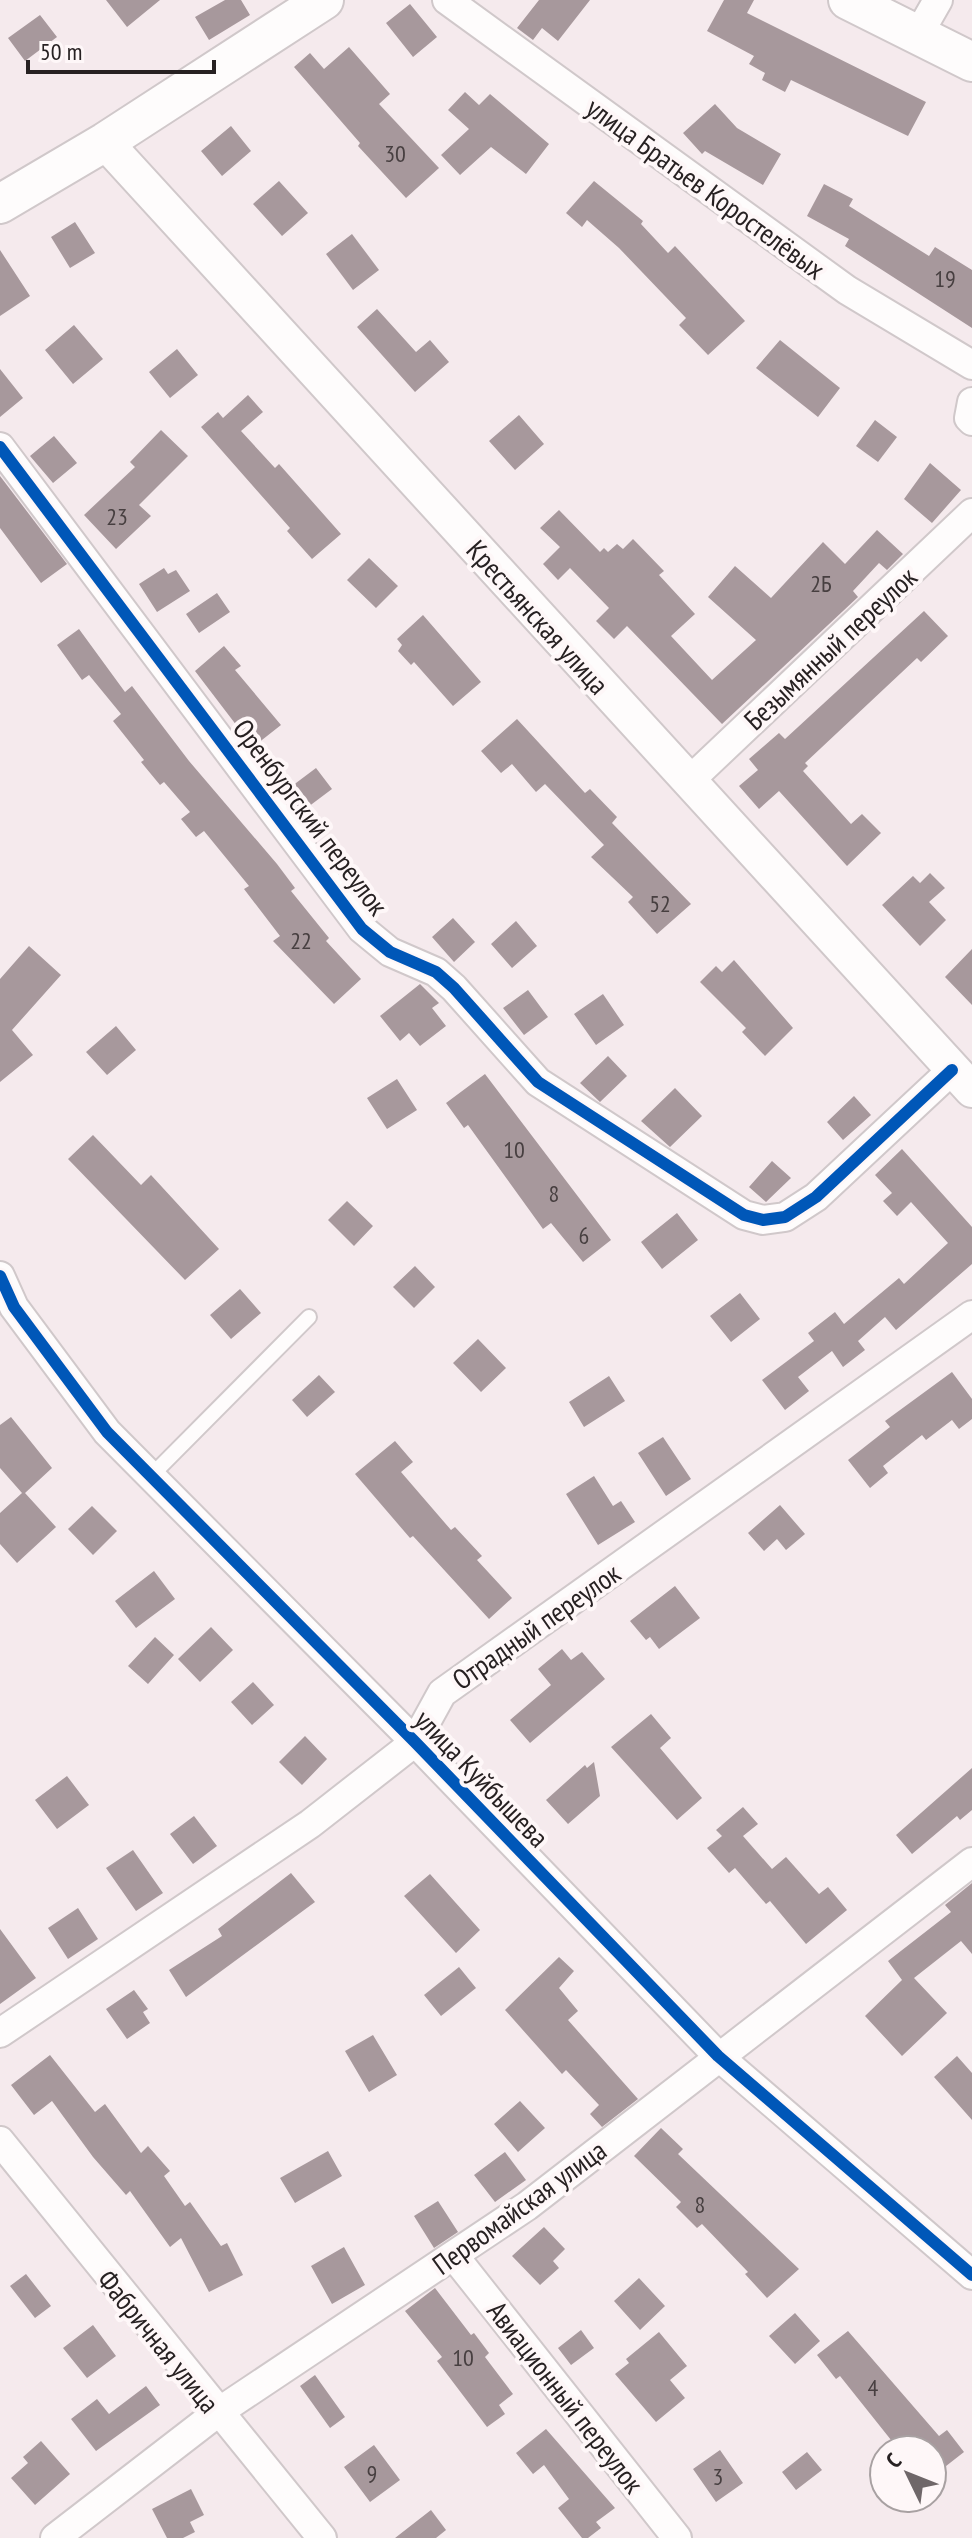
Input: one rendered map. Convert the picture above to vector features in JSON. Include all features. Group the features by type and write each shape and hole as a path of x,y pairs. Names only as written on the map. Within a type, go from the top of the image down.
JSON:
{"main road":[{"path":"0,204 105,142 324,0"},
{"path":"848,0 972,62"}],"street":[{"name":"улица Братьев Коростелёвых","path":"447,0 847,290 972,365"},
{"path":"918,35 938,0"},
{"name":"Крестьянская улица","path":"105,142 962,1080"},
{"path":"972,402 969,418 972,421"},
{"name":"Оренбургский переулок","path":"0,447 362,929 390,952 436,972 538,1082 617,1137 744,1215 763,1220 785,1217 816,1197 962,1080"},
{"name":"Безымянный переулок","path":"688,782 972,513"},
{"name":"улица Куйбышева","path":"0,1276 14,1307 98,1420 151,1476 415,1742 718,2056 972,2275"},
{"name":"Отрадный переулок","path":"0,2033 310,1824 415,1742 442,1693 972,1315"},
{"name":"Первомайская улица","path":"55,2538 217,2413 527,2206 972,1862"},
{"name":"Фабричная улица","path":"0,2141 217,2413 322,2538"},
{"name":"Авиационный переулок","path":"454,2256 677,2538"}],"lane":[{"path":"151,1476 309,1317"}],"building":[{"path":"106,0 160,0 127,27"},
{"path":"225,0 241,0 250,15 209,40 195,17"},
{"path":"539,0 590,0 558,41 542,28 533,40 517,28"},
{"path":"724,0 754,0 747,13 926,102 908,136 791,80 785,92 762,80 765,73 749,64 754,56 707,31"},
{"path":"410,4 437,37 413,57 386,23"},
{"path":"40,15 57,37 25,61 8,38"},
{"path":"349,47 390,94 379,104 439,168 406,198 358,146 360,143 294,67 310,53 324,69"},
{"path":"465,92 479,105 490,94 549,144 526,174 491,147 460,175 441,155 469,129 448,110"},
{"path":"715,104 737,128 781,154 763,185 705,151 702,154 683,133"},
{"path":"231,126 251,151 222,176 201,151"},
{"path":"279,181 308,213 282,236 253,204"},
{"path":"594,181 643,221 641,224 668,253 675,246 745,321 708,355 679,325 686,318 619,248 587,220 582,227 566,213"},
{"path":"824,184 853,199 849,206 929,256 935,247 972,270 972,328 845,246 849,239 807,216"},
{"path":"75,222 95,253 70,268 51,237"},
{"path":"352,234 379,270 353,290 326,254"},
{"path":"0,250 30,296 0,316"},
{"path":"377,309 416,352 430,340 449,362 415,392 357,327"},
{"path":"74,325 103,359 73,384 45,350"},
{"path":"780,340 840,388 818,417 756,368"},
{"path":"177,349 198,375 170,398 149,372"},
{"path":"0,369 23,398 0,417"},
{"path":"248,395 263,412 241,431 275,468 279,464 341,534 312,559 287,531 290,528 201,427 218,412 223,418"},
{"path":"519,415 544,444 515,470 489,441"},
{"path":"875,420 897,437 878,462 856,446"},
{"path":"161,430 188,456 139,505 151,516 116,549 84,515 135,467 130,462"},
{"path":"54,436 77,463 53,483 30,456"},
{"path":"930,463 961,490 932,523 904,499"},
{"path":"0,476 67,564 41,583 0,528"},
{"path":"559,510 600,552 604,548 608,552 617,544 623,549 633,539 664,571 659,575 695,614 671,636 712,680 756,640 708,597 735,566 771,598 823,542 845,564 877,530 903,554 887,570 879,563 853,591 858,597 722,724 627,626 614,639 596,621 609,608 570,568 558,580 543,564 560,547 540,528"},
{"path":"369,558 398,586 376,608 347,580"},
{"path":"164,568 168,574 176,570 190,591 157,612 139,584"},
{"path":"217,593 230,612 199,633 186,614"},
{"path":"924,611 948,636 921,662 917,658 805,763 808,766 803,771 851,824 862,814 881,833 847,866 779,791 759,809 739,786 758,770 749,759 779,733 785,739"},
{"path":"423,615 481,682 453,706 414,662 411,665 398,651 402,645 397,639"},
{"path":"79,629 125,692 132,686 189,761 277,864 295,888 291,891 329,938 326,941 361,979 334,1004 273,941 280,936 244,889 249,886 204,831 196,837 181,819 190,812 164,782 160,785 141,762 144,760 113,721 121,714 89,675 82,680 57,645"},
{"path":"224,646 241,666 235,670 281,725 253,747 195,671"},
{"path":"517,719 585,793 590,789 617,817 612,823 691,904 657,934 628,902 633,897 591,857 604,845 545,784 536,792 512,764 501,773 481,751"},
{"path":"316,768 332,789 300,813 284,792"},
{"path":"930,873 945,888 929,902 946,920 920,946 882,905 913,876 920,883"},
{"path":"453,918 475,942 454,962 432,937"},
{"path":"516,921 537,946 512,968 491,944"},
{"path":"29,946 61,975 12,1030 33,1055 0,1082 0,979"},
{"path":"972,949 972,1005 945,977"},
{"path":"734,960 793,1028 765,1056 742,1032 746,1028 700,982 716,966 722,972"},
{"path":"420,984 439,1003 432,1008 446,1026 420,1046 409,1033 400,1041 380,1016"},
{"path":"528,990 548,1017 524,1035 503,1008"},
{"path":"603,994 624,1025 596,1045 574,1014"},
{"path":"116,1026 136,1050 107,1075 86,1052"},
{"path":"608,1056 627,1076 600,1102 580,1083"},
{"path":"485,1074 611,1240 583,1262 551,1223 543,1229 468,1125 464,1128 446,1103"},
{"path":"397,1079 417,1110 387,1129 367,1098"},
{"path":"675,1088 702,1116 670,1147 641,1121"},
{"path":"854,1096 871,1115 843,1140 827,1122"},
{"path":"93,1135 141,1185 151,1175 219,1249 185,1280 68,1159"},
{"path":"902,1149 972,1227 972,1264 896,1330 885,1317 858,1341 865,1350 843,1367 832,1351 798,1377 809,1391 785,1410 762,1380 814,1341 808,1333 835,1312 844,1324 899,1278 904,1284 948,1243 911,1202 897,1216 883,1201 892,1193 875,1175"},
{"path":"772,1161 791,1178 766,1202 749,1187"},
{"path":"347,1201 373,1226 354,1246 328,1220"},
{"path":"677,1213 698,1240 662,1269 641,1242"},
{"path":"415,1266 435,1287 414,1308 393,1287"},
{"path":"240,1289 261,1313 231,1339 210,1315"},
{"path":"740,1293 760,1319 731,1342 710,1316"},
{"path":"478,1339 506,1368 481,1392 453,1363"},
{"path":"952,1372 972,1399 972,1419 959,1429 952,1420 926,1440 922,1435 883,1466 888,1473 870,1488 848,1460 890,1427 885,1421"},
{"path":"319,1375 335,1392 307,1417 292,1400"},
{"path":"609,1376 625,1401 584,1427 569,1402"},
{"path":"11,1417 52,1468 25,1493 56,1527 17,1563 0,1544 0,1513 22,1493 0,1468 0,1425"},
{"path":"663,1437 691,1479 666,1496 638,1453"},
{"path":"395,1441 413,1462 401,1472 451,1530 455,1527 482,1556 477,1560 512,1598 489,1619 413,1536 410,1538 355,1474"},
{"path":"594,1476 613,1506 621,1501 635,1522 598,1545 566,1494"},
{"path":"780,1505 805,1534 786,1550 777,1539 764,1551 748,1533"},
{"path":"92,1506 117,1531 93,1555 68,1529"},
{"path":"154,1571 175,1599 136,1628 115,1601"},
{"path":"675,1586 700,1618 659,1649 650,1637 646,1640 630,1621"},
{"path":"211,1627 233,1650 200,1682 178,1659"},
{"path":"155,1637 174,1655 148,1684 128,1666"},
{"path":"562,1649 571,1660 582,1652 605,1679 530,1743 510,1720 551,1685 538,1669"},
{"path":"253,1682 274,1705 252,1725 231,1702"},
{"path":"651,1714 671,1738 660,1748 702,1798 677,1820 611,1747"},
{"path":"305,1736 327,1759 302,1785 279,1762"},
{"path":"594,1762 600,1796 568,1824 546,1800 585,1765 587,1768"},
{"path":"972,1768 972,1810 960,1820 957,1816 912,1854 896,1835"},
{"path":"67,1776 89,1805 57,1829 35,1800"},
{"path":"743,1807 758,1824 743,1836 772,1869 786,1857 819,1894 828,1887 847,1910 806,1944 770,1901 766,1904 735,1868 729,1873 707,1848 722,1836 716,1830"},
{"path":"194,1816 217,1846 193,1864 170,1834"},
{"path":"133,1850 163,1893 136,1911 106,1868"},
{"path":"291,1873 315,1902 186,1997 169,1970 222,1936 218,1929"},
{"path":"430,1874 480,1930 456,1953 404,1896"},
{"path":"972,1883 972,1954 961,1941 914,1978 947,2013 902,2056 865,2016 902,1980 888,1961 951,1912 945,1905"},
{"path":"78,1908 98,1939 68,1959 48,1928"},
{"path":"0,1929 36,1978 0,2004"},
{"path":"559,1957 574,1971 559,1988 578,2011 568,2020 638,2099 602,2127 590,2114 599,2105 566,2070 562,2074 505,2010"},
{"path":"459,1967 476,1988 441,2016 424,1995"},
{"path":"134,1990 148,2009 143,2012 150,2023 127,2039 106,2009"},
{"path":"373,2035 397,2075 369,2092 345,2051"},
{"path":"50,2055 95,2112 105,2104 141,2153 148,2146 170,2171 164,2176 185,2206 190,2202 221,2246 227,2243 243,2275 209,2292 181,2238 170,2247 130,2191 126,2195 93,2157 52,2101 34,2115 11,2085"},
{"path":"957,2056 972,2073 972,2120 934,2077"},
{"path":"520,2101 545,2128 518,2152 494,2124"},
{"path":"661,2128 683,2149 678,2154 799,2269 767,2298 745,2274 748,2272 702,2224 697,2228 676,2207 681,2202 634,2156"},
{"path":"328,2151 342,2176 295,2203 280,2178"},
{"path":"505,2152 526,2180 495,2202 474,2175"},
{"path":"438,2201 458,2232 434,2248 414,2216"},
{"path":"544,2227 565,2249 553,2261 559,2268 540,2285 512,2256"},
{"path":"344,2247 365,2285 332,2304 311,2266"},
{"path":"26,2274 51,2306 35,2318 10,2286"},
{"path":"639,2278 665,2306 640,2330 614,2301"},
{"path":"435,2288 489,2353 485,2357 513,2394 499,2405 505,2414 487,2427 437,2361 442,2357 405,2311"},
{"path":"795,2313 820,2341 795,2364 769,2336"},
{"path":"93,2325 116,2356 87,2378 63,2348"},
{"path":"581,2330 594,2348 571,2365 558,2348"},
{"path":"848,2331 937,2434 886,2434 840,2376 836,2379 817,2355"},
{"path":"659,2332 687,2366 670,2380 685,2398 656,2422 615,2374 629,2363 626,2359"},
{"path":"315,2375 345,2417 330,2428 300,2386"},
{"path":"146,2386 160,2405 96,2451 71,2419 97,2399 109,2414"},
{"path":"546,2429 615,2508 596,2522 601,2528 588,2538 582,2538 558,2508 569,2499 544,2465 533,2474 516,2453"},
{"path":"947,2430 964,2452 948,2464 948,2434 942,2434"},
{"path":"41,2441 70,2474 35,2505 11,2478 28,2463 23,2457"},
{"path":"374,2445 400,2480 370,2502 344,2467"},
{"path":"720,2450 743,2483 716,2502 693,2469"},
{"path":"807,2452 822,2470 796,2490 782,2472"},
{"path":"191,2489 204,2515 190,2522 195,2532 183,2538 167,2538 152,2509"},
{"path":"431,2510 446,2530 436,2538 395,2538"}],"cycle path":[{"path":"0,447 362,929 390,952 436,972 538,1082 744,1215 763,1220 785,1217 816,1197 952,1070"},
{"path":"0,1276 14,1307 107,1432 415,1742 718,2056 972,2275"}]}
